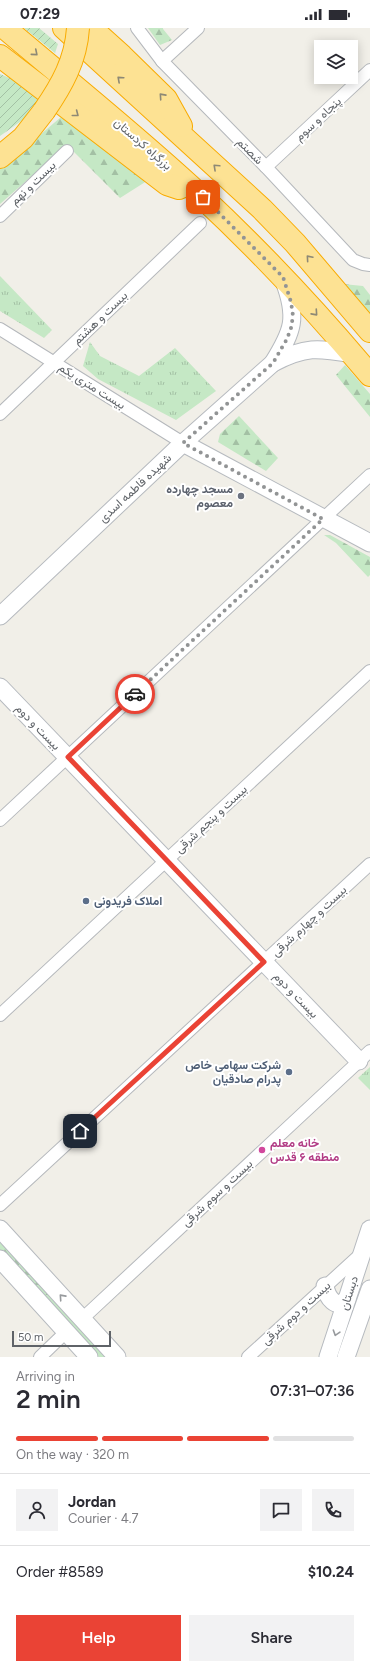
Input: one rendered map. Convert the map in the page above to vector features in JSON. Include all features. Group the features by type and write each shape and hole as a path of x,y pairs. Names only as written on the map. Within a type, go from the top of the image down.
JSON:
{"highway":[{"name":"بزرگراه کردستان","path":"5,28 139,140 203,197 283,277 353,354 370,375"},
{"path":"64,28 262,209 295,243 370,331"},
{"path":"0,158 23,138 44,111 62,84 73,57 78,28"},
{"path":"91,28 166,99 189,141"},
{"path":"0,56 167,184 203,197"},
{"path":"0,70 39,85"},
{"path":"0,142 44,111"}],"street":[{"name":"شصتم","path":"137,28 162,61 266,167 353,260 370,265"},
{"path":"162,61 198,28"},
{"name":"پنجاه و سوم","path":"266,167 370,70"},
{"name":"بیست و نهم","path":"0,216 67,151"},
{"name":"بیست و هشتم","path":"0,414 200,223"},
{"path":"273,363 287,339 293,316 291,302 283,277"},
{"name":"بیست متری یکم","path":"0,329 183,443"},
{"path":"273,363 303,350 329,350 353,354"},
{"name":"شهیده فاطمه اسدی","path":"0,616 183,443 273,363"},
{"path":"183,443 370,543"},
{"path":"0,820 370,475"},
{"name":"بیست و پنجم شرقی","path":"0,1015 370,671"},
{"name":"بیست و دوم","path":"0,687 264,962 364,1056"},
{"name":"بیست و چهارم شرقی","path":"0,1204 370,864"},
{"name":"بیست و سوم شرقی","path":"82,1319 364,1056"},
{"path":"0,1229 117,1357"},
{"name":"دبستان","path":"328,1357 347,1299 366,1249 370,1229"},
{"name":"بیست و دوم شرقی","path":"248,1357 366,1249"},
{"path":"0,1259 89,1357"},
{"path":"325,1286 331,1301 339,1304 344,1303 347,1299"},
{"name":"دبستان","path":"346,1357 370,1289"},
{"path":"40,1357 66,1332"}],"green space":[{"path":"24,28 39,28 58,44 55,53"},
{"path":"148,28 163,28 172,40 160,45"},
{"path":"0,74 47,94 24,119 0,136"},
{"path":"61,117 150,179 120,198 67,145 0,204 0,169"},
{"path":"0,276 52,330 44,338 0,311"},
{"path":"343,284 363,286 370,295 370,318"},
{"path":"90,342 100,356 139,376 175,348 216,391 176,420 98,379 83,366"},
{"path":"345,365 370,394 370,417 336,375"},
{"path":"239,416 278,458 266,471 218,442 220,434"},
{"path":"324,535 330,535 370,557 370,575 368,577 336,543"},
{"path":"370,1067 370,1090 358,1078"},
{"path":"0,1240 107,1357 99,1357 0,1250"}],"way so far":[{"path":"135,694 323,519 183,443 273,363 287,339 293,316 291,302 283,277 203,197"}],"place":[{"name":"مسجد چهارده معصوم","path":"241,496"},
{"name":"املاک فریدونی","path":"86,901"},
{"name":"شرکت سهامی خاص پدرام صادقیان","path":"289,1072"},
{"name":"خانه معلم منطقه ۶ قدس","path":"262,1150"}],"route":[{"path":"80,1131 264,962 68,757 135,694"}]}
